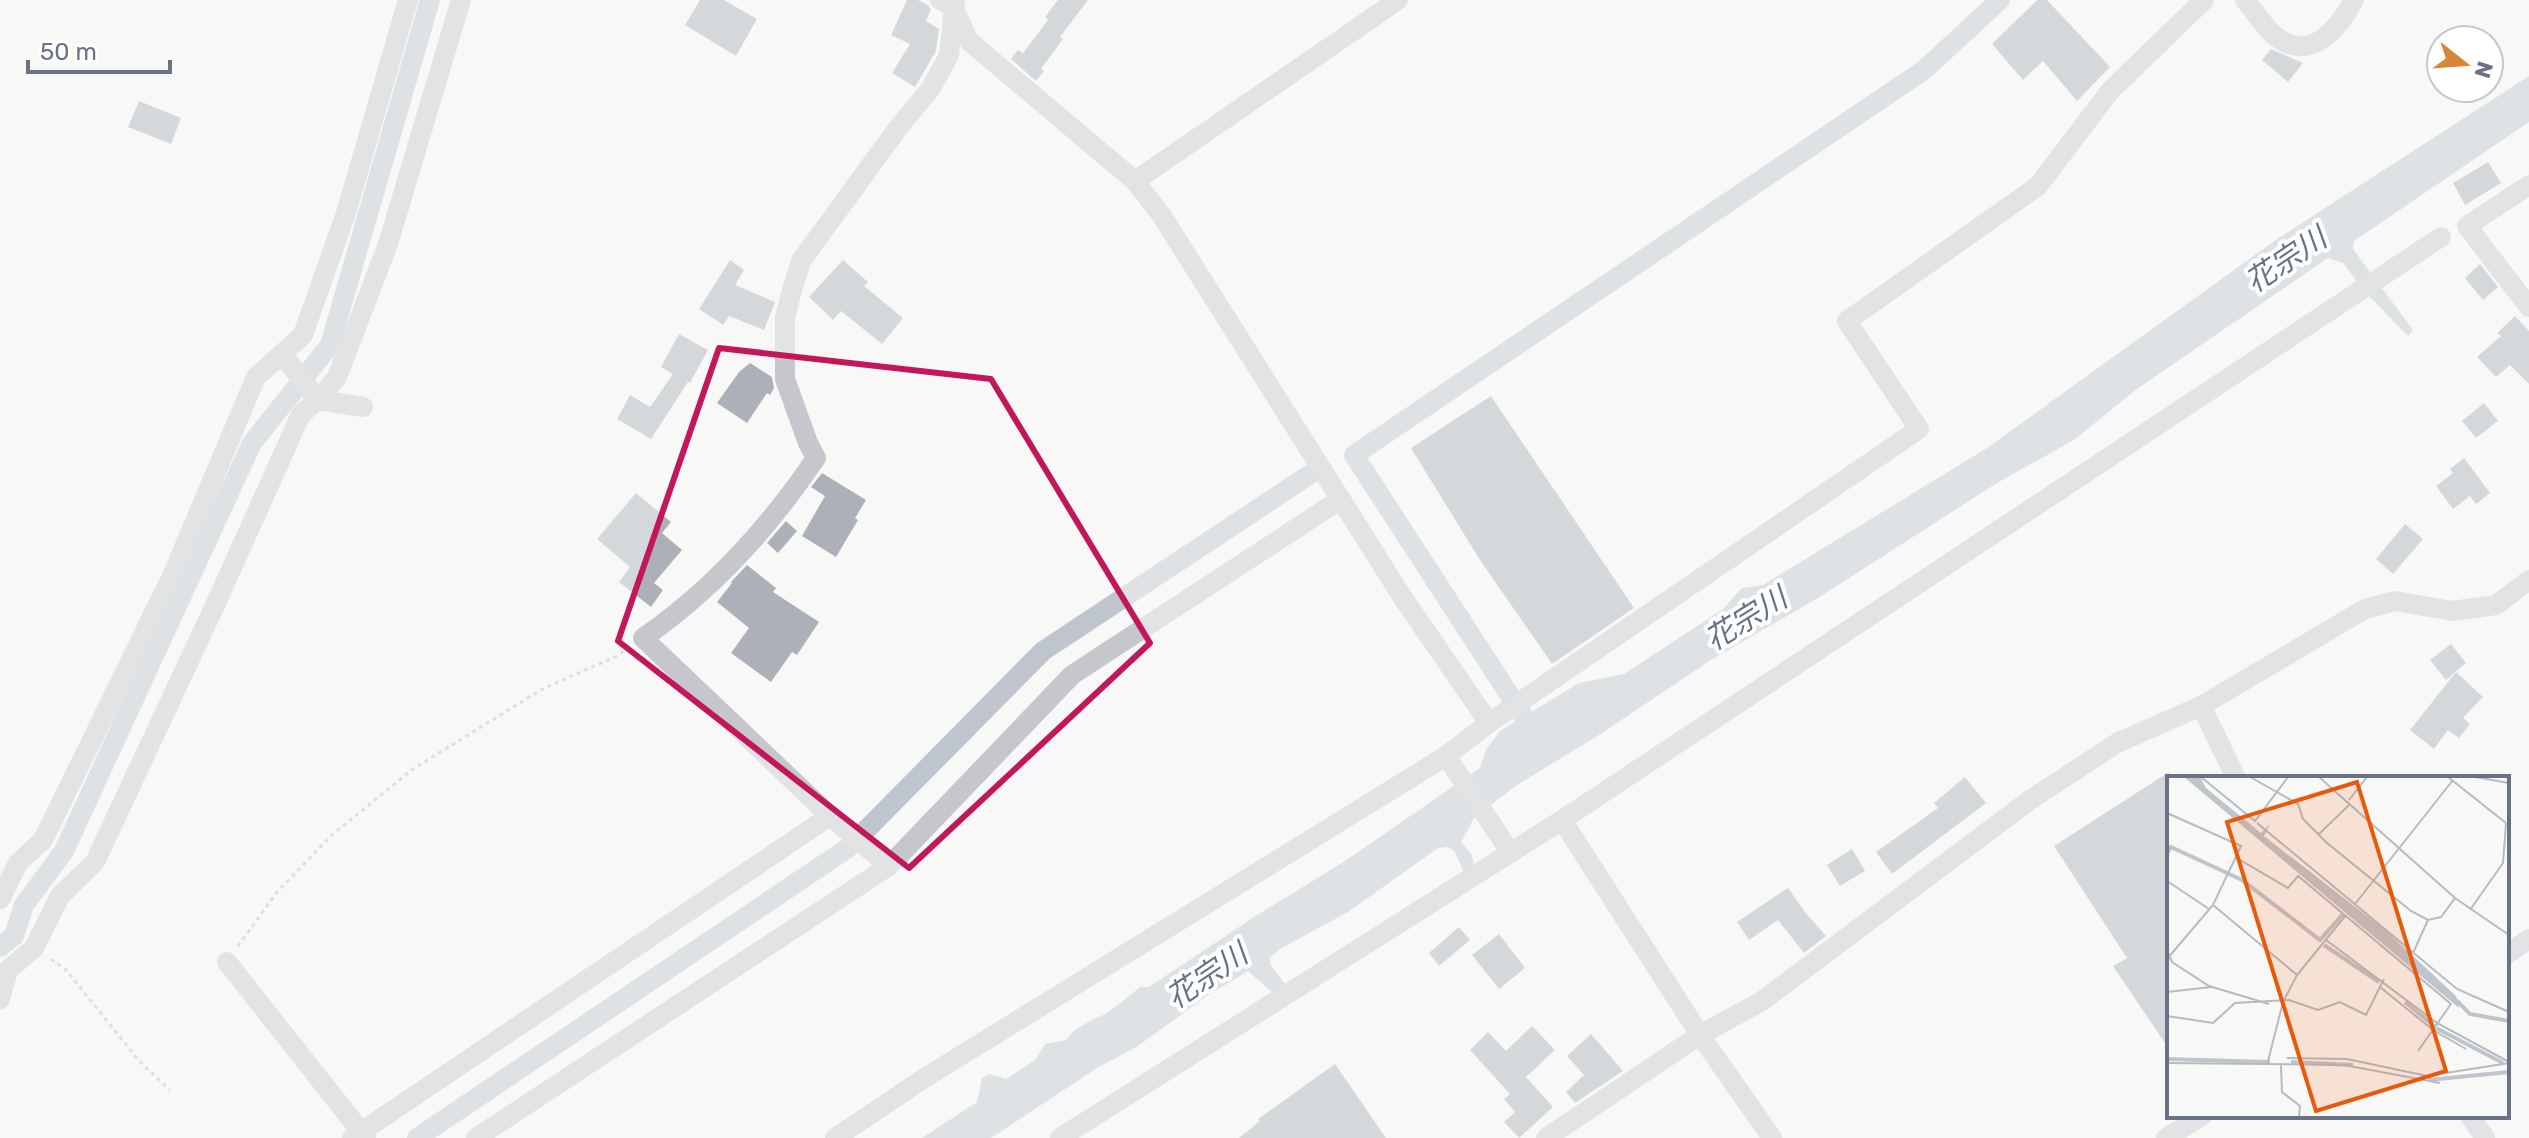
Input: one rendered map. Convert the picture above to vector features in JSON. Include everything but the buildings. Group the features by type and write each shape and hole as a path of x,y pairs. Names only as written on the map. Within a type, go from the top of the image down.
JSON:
{"street":[{"path":"0,899 18,863 43,840 50,826 172,576 256,377 303,335 342,227 408,0"},
{"path":"0,999 8,970 34,948 60,896 95,862 301,414 318,400 337,377 388,244 461,0"},
{"path":"1135,181 1398,0"},
{"path":"835,1138 923,1079 1451,763 1489,723 1919,429 1847,321 2038,186 2110,91 2204,0"},
{"path":"2245,0 2271,33 2285,43 2300,48 2323,39 2344,19 2354,0"},
{"path":"949,2 969,41 1135,181 1189,256 1403,598 1489,723"},
{"path":"889,866 830,816 643,638 681,611 739,553 793,492 816,458 785,379 785,318 792,290 801,261 937,77 949,55 949,2"},
{"path":"2529,185 2467,226 2529,307"},
{"path":"1060,1138 1506,846 1562,820 2441,237"},
{"path":"282,354 318,400 363,407"},
{"path":"476,1138 889,866 1072,675 1341,499"},
{"path":"1546,1138 1762,1001 2030,800 2117,743 2201,706 2365,609 2395,601 2452,611 2496,605 2529,580"},
{"path":"2201,706 2235,776"},
{"path":"1451,763 1506,846"},
{"path":"227,962 359,1136 830,816"},
{"path":"1562,820 1703,1038 1772,1138"},
{"path":"2509,953 2529,939"},
{"path":"2166,1138 2199,1118"},
{"path":"2471,1118 2485,1138"}],"path":[{"path":"227,962 277,892 333,834 413,769 544,688 615,657 643,638"},
{"path":"34,948 66,970 140,1062 170,1090"}],"highlighted area":[{"path":"719,348 991,379 1150,643 909,868 618,641"}],"water":[{"name":"花宗川","path":"2529,76 2529,122 2354,241 2353,249 2413,330 2408,336 2367,294 2343,263 2328,258 2137,389 2074,440 1997,483 1818,598 1711,660 1596,737 1517,785 1474,818 1461,842 1472,855 1474,865 1465,874 1454,851 1448,847 1438,848 1348,912 1280,949 1270,958 1270,964 1285,984 1274,994 1248,971 1207,996 1138,1046 1097,1068 991,1138 922,1138 977,1102 982,1078 989,1074 1006,1079 1035,1060 1045,1044 1066,1040 1078,1028 1108,1012 1140,987 1149,987 1345,861 1480,768 1486,750 1500,731 1579,683 1624,674 1723,609 1742,588 1763,585 1987,448 2277,239 2486,104 2505,104 2505,92"}],"waterway":[{"path":"0,947 14,936 24,905 64,851 252,443 330,345 430,0"},
{"path":"1538,739 1354,455 1924,70 2000,0"},
{"path":"864,832 1043,651 1309,475"},
{"path":"417,1138 848,848"}]}
